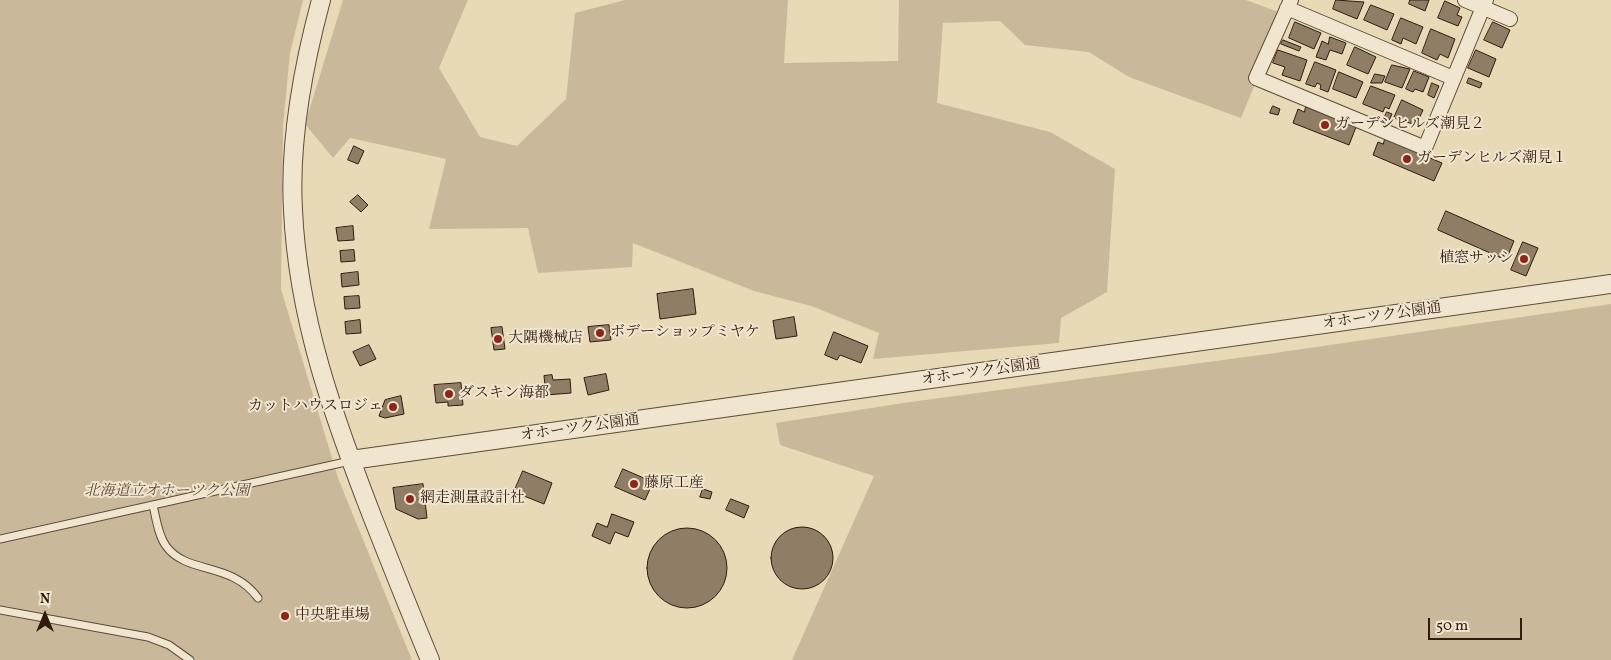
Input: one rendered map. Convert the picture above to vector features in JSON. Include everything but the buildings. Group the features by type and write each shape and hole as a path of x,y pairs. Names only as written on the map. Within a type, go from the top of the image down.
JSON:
{"street":[{"path":"321,0 305,67 297,122 292,208 301,288 310,335 325,390 430,660"},
{"path":"1465,0 1484,4 1510,19"},
{"path":"1453,78 1289,4 1256,78 1424,148 1484,4"},
{"name":"オホーツク公園通","path":"351,460 1611,284"}],"lane":[{"path":"0,539 351,460"},
{"path":"153,506 165,545 176,558 218,570 236,578 251,588 258,598"},
{"path":"0,610 148,637 169,645 190,660"}],"green space":[{"name":"北海道立オホーツク公園","path":"0,0 303,0 290,53 283,126 281,289 338,478 412,660 0,660"},
{"path":"343,0 468,0 439,68 480,137 517,146 566,99 575,13 625,0 788,0 784,63 898,61 899,0 1246,0 1284,14 1241,118 1129,77 1089,52 1025,45 1000,21 943,23 937,103 1050,132 1115,169 1107,292 1061,318 1059,343 873,359 879,333 811,306 754,291 633,243 632,267 538,273 528,228 429,229 446,159 350,138 333,158 305,124"},
{"path":"1611,304 1611,660 792,660 874,476 780,445 776,423 903,403 1275,353"}],"place":[{"name":"ガーデンヒルズ潮見２","path":"1325,125"},
{"name":"ガーデンヒルズ潮見１","path":"1407,159"},
{"name":"植窓サッシ","path":"1524,259"},
{"name":"ボデーショップミヤケ","path":"600,333"},
{"name":"大隅機械店","path":"498,339"},
{"name":"ダスキン海都","path":"449,394"},
{"name":"カットハウスロジェ","path":"393,407"},
{"name":"藤原工産","path":"634,484"},
{"name":"網走測量設計社","path":"410,499"},
{"name":"中央駐車場","path":"285,616"}]}
